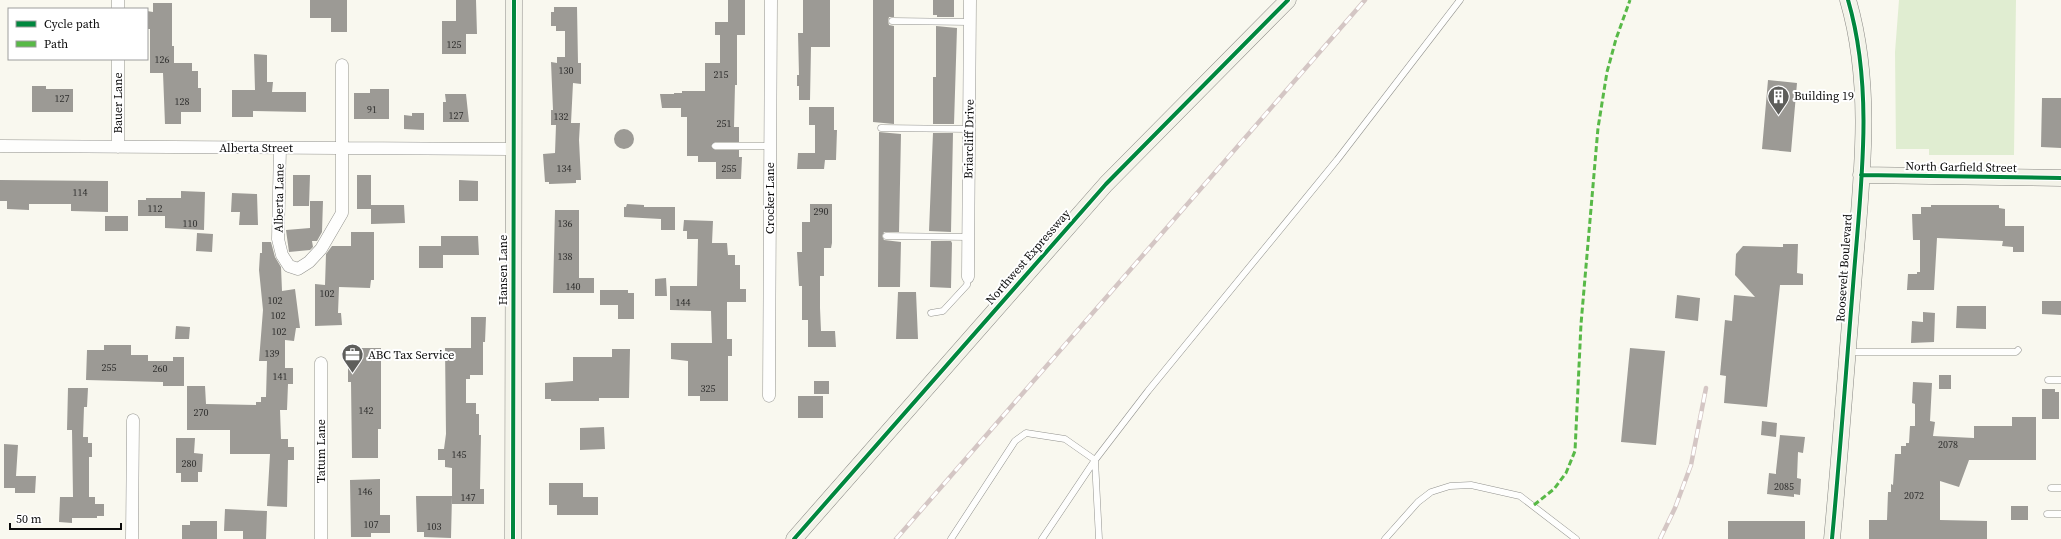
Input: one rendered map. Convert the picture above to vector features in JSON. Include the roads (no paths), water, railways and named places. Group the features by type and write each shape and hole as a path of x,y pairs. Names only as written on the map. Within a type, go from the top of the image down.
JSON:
{"main road":[{"name":"Hansen Lane","path":"513,539 514,0"},
{"name":"Northwest Expressway","path":"794,539 1106,184 1288,0"},
{"name":"Roosevelt Boulevard","path":"1832,539 1861,175 1862,74 1855,24 1848,0"},
{"name":"North Garfield Street","path":"1861,175 2061,178"}],"street":[{"name":"Crocker Lane","path":"769,396 771,0"},
{"name":"Briarcliff Drive","path":"968,277 970,0"},
{"name":"Bauer Lane","path":"118,60 118,147"},
{"path":"342,65 342,148"},
{"name":"Alberta Street","path":"0,146 513,149"},
{"name":"Alberta Lane","path":"280,148 278,243 288,266 298,269 309,262 322,249 342,214 342,148"},
{"name":"Tatum Lane","path":"321,363 321,539"},
{"path":"132,539 133,420"}],"lane":[{"path":"1042,539 1095,460 1148,390 1337,160 1460,0"},
{"path":"892,21 970,22"},
{"path":"881,128 969,129"},
{"path":"716,146 770,146"},
{"path":"886,236 968,237"},
{"path":"931,312 943,311 967,285 968,277"},
{"path":"1847,352 1965,353 2016,352 2018,350"},
{"path":"2048,380 2061,380"},
{"path":"951,539 1015,441 1026,433 1065,439 1095,460"},
{"path":"1095,460 1099,539"},
{"path":"1385,539 1418,502 1431,492 1450,486 1471,485 1520,496 1576,539"},
{"path":"2051,488 2061,488"},
{"path":"2047,514 2061,514"}],"railway":[{"path":"896,539 1365,0"},
{"path":"1660,539 1675,508 1691,465 1706,388"}],"place":[{"name":"Building 19","path":"1779,116"},
{"name":"ABC Tax Service","path":"353,374"}]}
